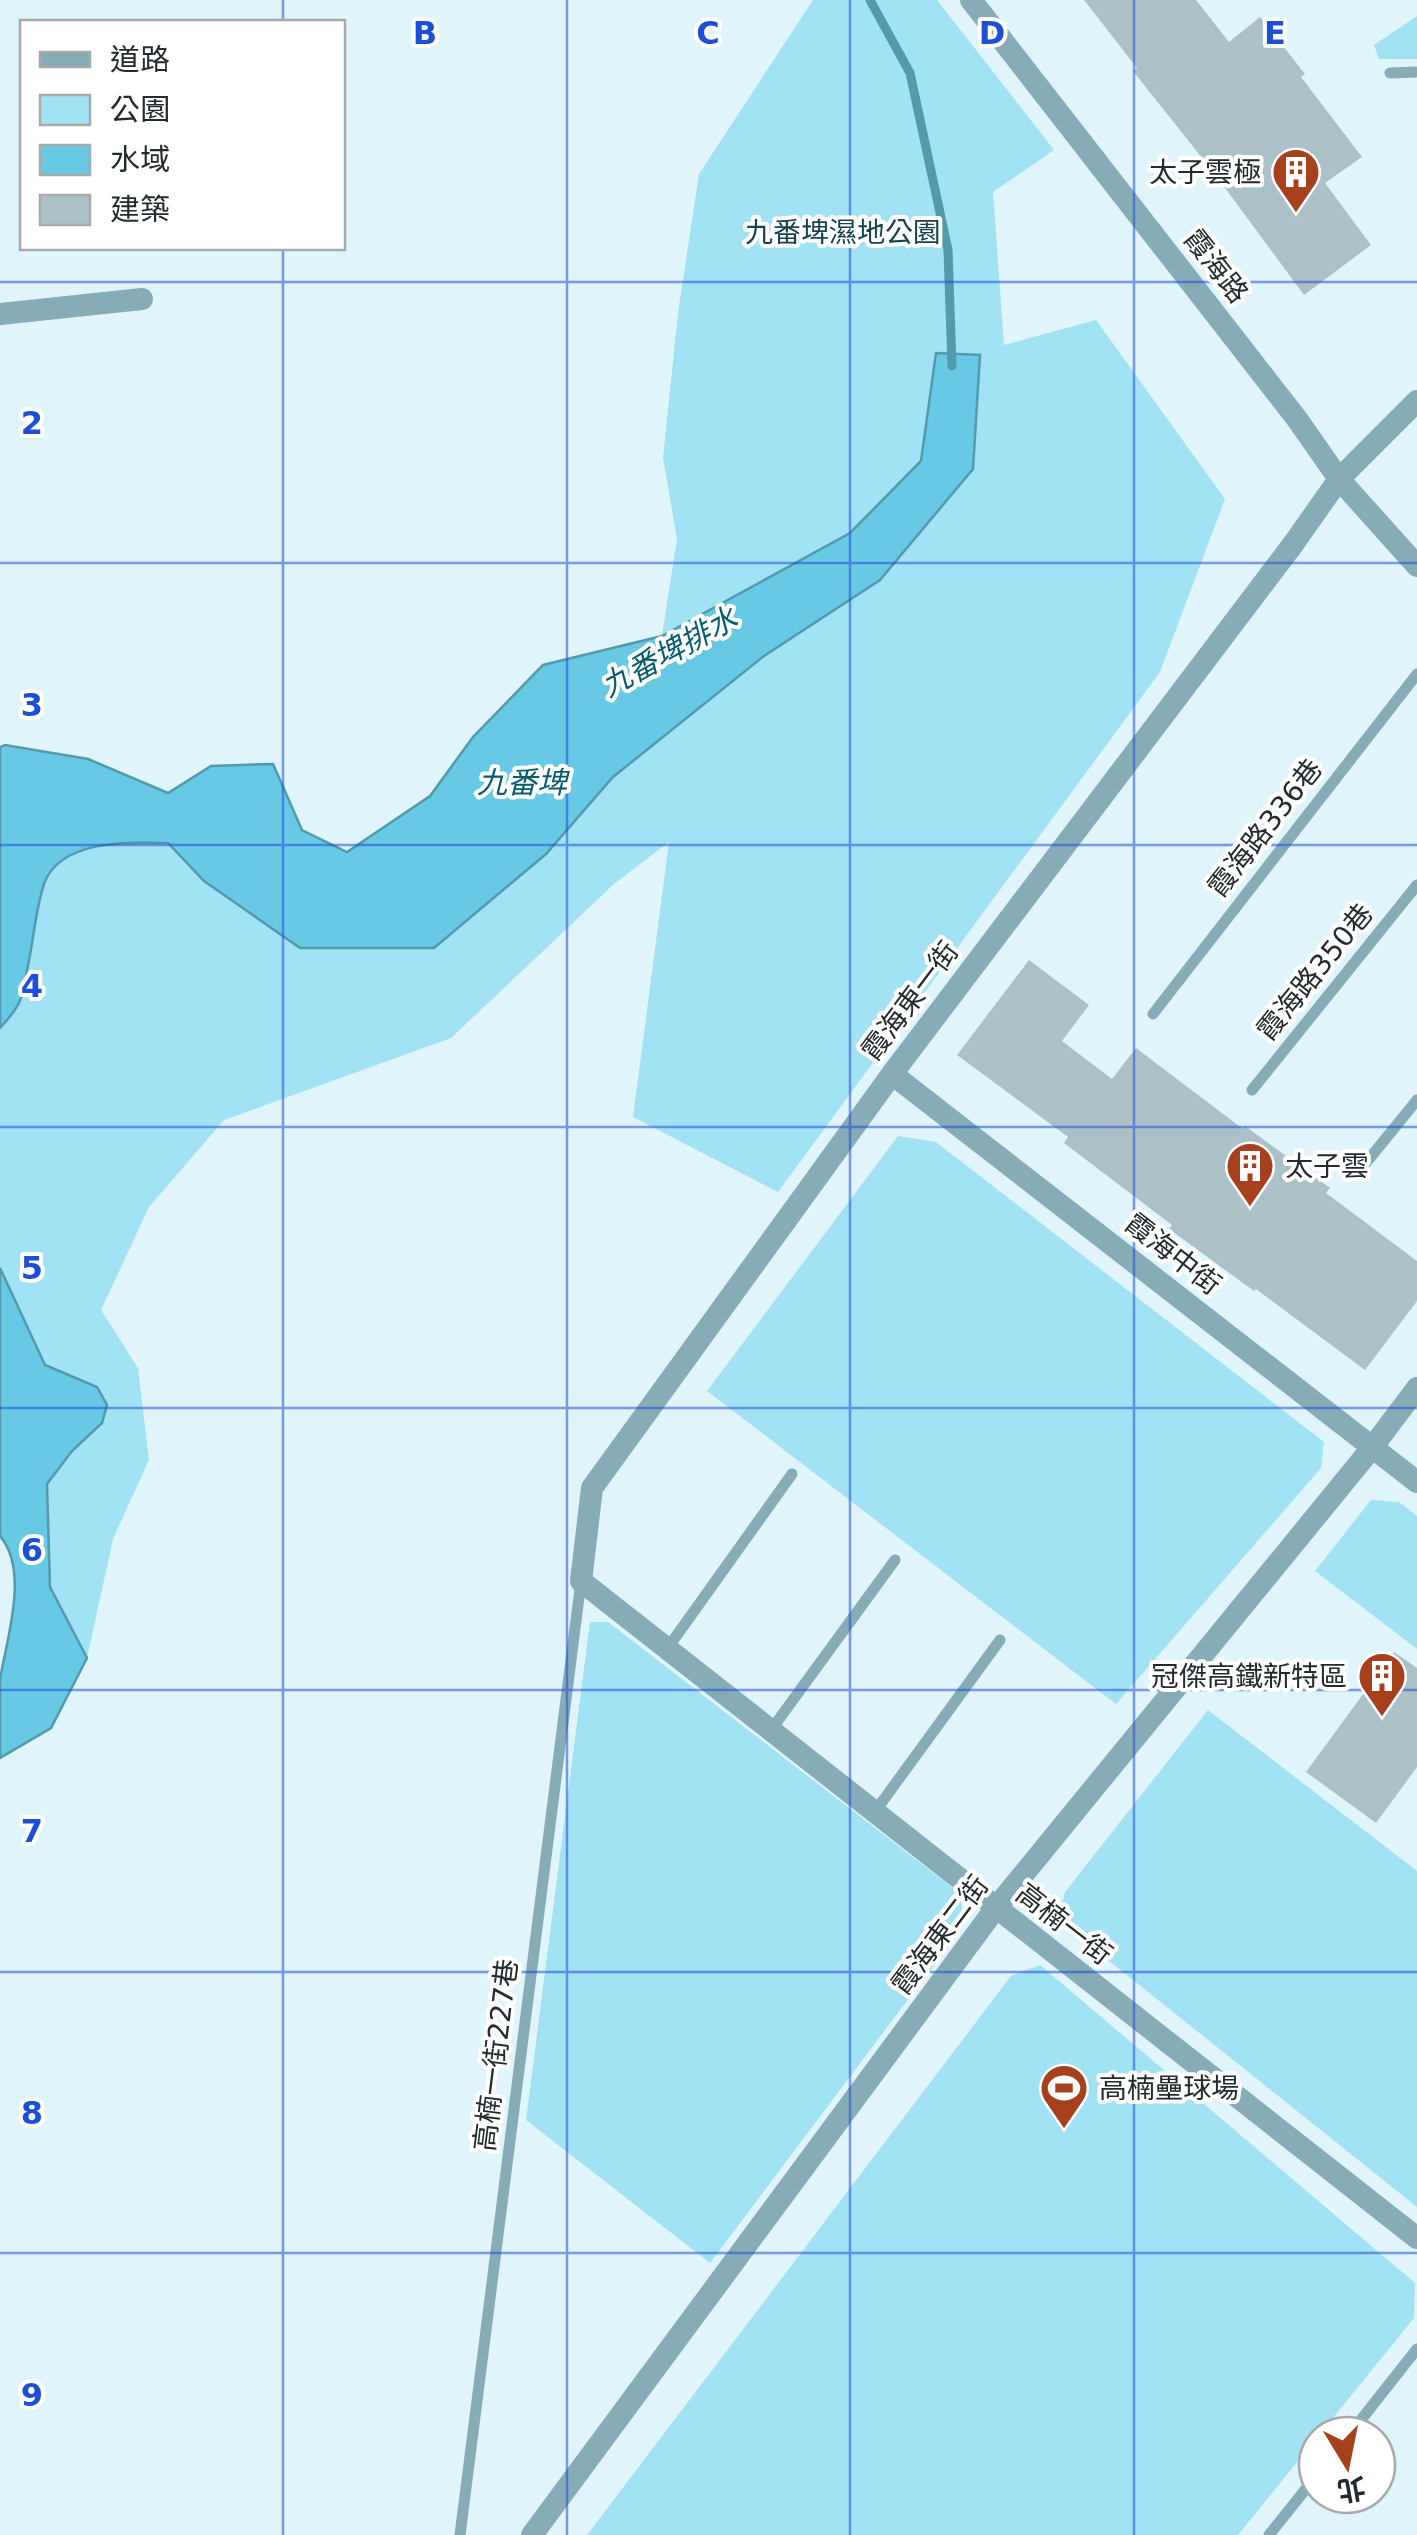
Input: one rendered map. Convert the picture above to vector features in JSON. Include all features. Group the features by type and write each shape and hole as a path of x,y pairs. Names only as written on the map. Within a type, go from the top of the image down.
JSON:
{"street":[{"name":"霞海路","path":"970,0 1297,419 1339,479 1417,566"},
{"path":"0,314 142,299"},
{"name":"霞海東一街","path":"582,1581 592,1488 892,1074 1339,479 1417,401"},
{"name":"霞海中街","path":"892,1074 1417,1482"},
{"name":"霞海東二街","path":"532,2535 996,1909 1417,1388"},
{"name":"高楠一街","path":"582,1581 1417,2238"}],"lane":[{"path":"1390,72 1417,72"},
{"name":"霞海路336巷","path":"1153,1014 1417,674"},
{"name":"霞海路350巷","path":"1252,1090 1417,885"},
{"path":"1361,1170 1417,1100"},
{"path":"667,1649 792,1474"},
{"path":"771,1731 895,1560"},
{"name":"高楠一街227巷","path":"460,2535 582,1581"},
{"path":"874,1813 1000,1640"},
{"path":"1365,2415 1417,2350"},
{"path":"1269,2535 1297,2500"}],"green space":[{"name":"九番埤濕地公園","path":"813,0 937,0 1054,150 993,192 1004,345 1096,320 1225,499 1160,672 778,1192 633,1117 669,842 614,884 451,1038 224,1120 149,1207 101,1310 138,1368 149,1460 113,1539 87,1658 50,1587 47,1484 72,1451 102,1423 97,1387 45,1365 0,1268 0,1029 21,997 44,884 52,869 80,851 134,843 168,842 204,881 546,854 613,777 764,656 880,580 973,469 980,355 936,353 922,461 850,533 662,636 677,539 663,458 678,313 699,174"},
{"path":"1417,16 1417,59 1379,59 1374,45"},
{"path":"898,1136 936,1142 1324,1442 1321,1468 1116,1704 707,1391"},
{"path":"1371,1500 1399,1502 1417,1516 1417,1649 1315,1571"},
{"path":"590,1622 608,1622 962,1895 961,1929 710,2263 526,2120"},
{"path":"1208,1710 1417,1871 1417,2207 1058,1920 1065,1892"},
{"name":"高楠壘球場","path":"1040,1965 1415,2283 1414,2318 1335,2415 1297,2415 1297,2462 1238,2535 587,2535 1011,1976"}],"water":[{"name":"九番埤","path":"936,353 980,355 973,469 880,580 764,656 613,777 546,854 434,948 300,948 204,881 168,843 97,846 65,858 52,869 44,884 21,997 0,1028 0,747 88,759 168,793 211,766 273,764 302,830 347,852 430,796 473,737 543,665 662,636 850,533 921,461"},
{"path":"0,1268 45,1365 97,1387 107,1405 102,1423 72,1451 47,1484 50,1587 87,1658 51,1728 0,1758 0,1680 15,1587 9,1551 0,1536"}],"building":[{"path":"1084,0 1196,0 1229,42 1260,17 1362,157 1325,183 1371,245 1304,295 1133,71 1137,68"},
{"path":"1029,960 1089,1005 1062,1041 1112,1079 1136,1048 1243,1129 1245,1126 1330,1188 1326,1193 1417,1261 1417,1301 1365,1370 1169,1229 1172,1225 1064,1143 1068,1137 957,1055"},
{"name":"冠傑高鐵新特區","path":"1394,1652 1417,1668 1417,1767 1376,1823 1306,1772"}],"waterway":[{"name":"九番埤排水","path":"870,0 910,73 948,250 952,366"}],"place":[{"name":"太子雲極","path":"1296,214"},
{"name":"太子雲","path":"1250,1208"},
{"name":"冠傑高鐵新特區","path":"1382,1718"},
{"name":"高楠壘球場","path":"1064,2130"}]}
